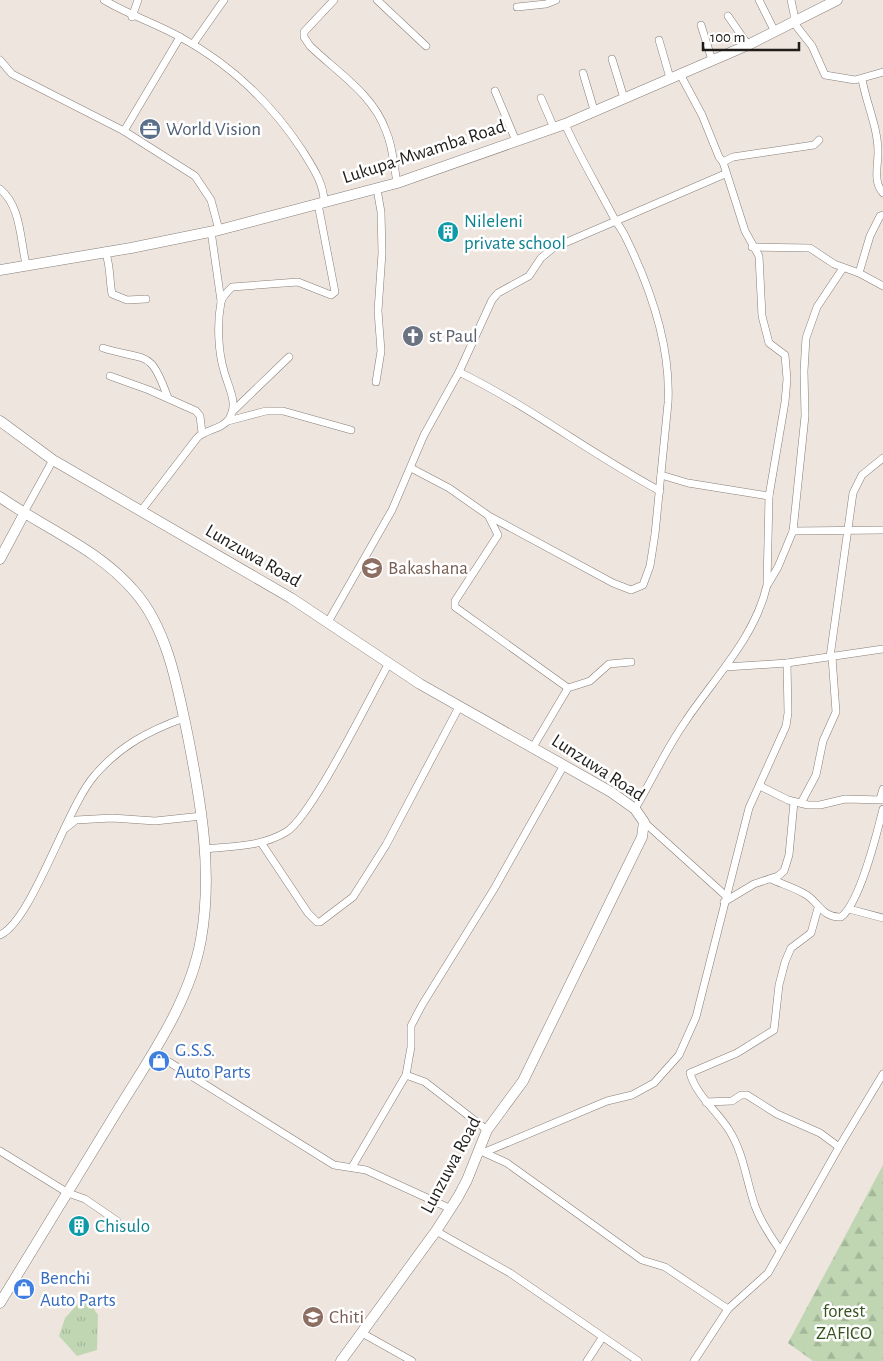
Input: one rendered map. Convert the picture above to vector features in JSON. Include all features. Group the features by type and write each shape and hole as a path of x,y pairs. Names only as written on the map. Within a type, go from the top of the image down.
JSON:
{"street":[{"path":"104,0 132,17 157,25 193,44 264,100 291,133 321,182 321,203 335,294 331,295 298,282 288,282 247,287 234,286 221,301"},
{"path":"132,17 138,0"},
{"path":"193,44 224,0"},
{"path":"334,0 304,32 304,37 317,53 358,89 381,119 391,146 397,184"},
{"path":"377,0 426,46"},
{"path":"517,7 546,4 556,0"},
{"path":"759,0 775,32"},
{"path":"791,0 794,23 812,46 825,75 855,80 883,72"},
{"name":"Lukupa-Mwamba Road","path":"0,270 215,230 397,184 565,124 748,45 837,0"},
{"path":"728,16 748,45"},
{"path":"701,25 712,60"},
{"path":"124,131 180,37"},
{"path":"659,40 670,78"},
{"path":"612,59 624,98"},
{"path":"0,60 12,74 124,131 195,176 211,200 221,301 220,351 223,370 234,401 234,410"},
{"path":"582,72 594,110"},
{"path":"635,809 676,735 699,701 726,667 760,610 767,585 770,496 785,402 787,366 782,351 770,343 762,316 759,256 752,246 725,174 723,162 719,157 702,115 680,74"},
{"path":"862,79 880,140 877,180 878,188 883,193"},
{"path":"495,91 516,141"},
{"path":"541,98 554,128"},
{"path":"411,468 449,488 489,516 631,590 643,584 647,575 660,491 669,387 664,350 639,268 626,236 615,220 565,124"},
{"path":"723,162 733,157 814,145 819,140"},
{"path":"328,622 392,510 424,435 459,372 486,311 498,293 529,276 547,252 615,220 725,174"},
{"path":"376,382 381,351 378,310 382,253 381,212 377,188"},
{"path":"0,189 8,195 18,218 26,264"},
{"path":"860,273 870,236 880,216 883,215"},
{"path":"752,246 810,248 843,268 860,273 883,286"},
{"path":"105,251 110,264 109,280 112,294 128,300 146,299"},
{"path":"767,585 778,567 793,530 805,416 804,371 806,338 817,307 843,268"},
{"path":"103,348 123,354 143,356 152,363 168,398"},
{"path":"141,511 202,432 219,427 228,420 234,410 289,357"},
{"path":"459,372 493,388 585,444 627,474 660,491"},
{"path":"110,376 168,398 196,412 200,416 202,432"},
{"path":"228,420 266,411 283,411 352,430"},
{"name":"Lunzuwa Road","path":"0,421 53,460 328,622 459,707 533,747 635,809 644,822 642,837 523,1081 487,1130 481,1153 467,1180 436,1230 340,1361"},
{"path":"725,899 754,884 778,876 786,865 798,803 816,774 823,740 836,712 831,657 846,530 853,493 857,482 883,458"},
{"path":"0,559 53,460"},
{"path":"661,475 688,483 770,496"},
{"path":"0,497 24,514 90,552 135,591 153,619 161,636 184,718 202,816 205,849 204,916 200,942 191,974 178,1006 153,1052 0,1303"},
{"path":"0,552 24,514"},
{"path":"489,516 498,535 455,601 455,607 568,688"},
{"path":"793,530 883,530"},
{"path":"726,667 787,663 883,648"},
{"path":"533,747 568,688 590,681 609,664 631,662"},
{"path":"205,849 262,844 295,827 327,776 389,663"},
{"path":"481,1153 607,1101 632,1096 654,1083 681,1051 696,1017 749,808 786,726 788,714 787,663"},
{"path":"262,844 308,912 317,922 320,922 353,896 386,845 459,707"},
{"path":"0,935 6,932 16,921 42,876 63,829 91,779 114,754 154,729 184,718"},
{"path":"352,1167 406,1075 411,1047 411,1026 494,889 564,765"},
{"path":"760,786 798,803 820,805 844,799 882,800 883,789"},
{"path":"771,879 808,895 818,908 837,917 845,914 849,909 868,861 883,809"},
{"path":"63,829 76,820 112,818 155,820 202,816"},
{"path":"644,822 725,899"},
{"path":"780,1250 770,1236 755,1207 745,1164 730,1132 706,1102 690,1073 737,1053 774,1030 779,985 785,962 792,948 810,932 818,908"},
{"path":"849,909 883,918"},
{"path":"153,1052 311,1149 328,1162 334,1165 376,1173 449,1208"},
{"path":"694,1361 728,1309 768,1273 839,1146 883,1074"},
{"path":"406,1075 425,1082 487,1130"},
{"path":"706,1102 732,1101 741,1095 747,1095 778,1114 820,1133 839,1146"},
{"path":"0,1151 68,1193 81,1197 117,1221"},
{"path":"481,1153 507,1163 635,1256 673,1272 728,1309"},
{"path":"436,1230 521,1280 602,1338 638,1361"},
{"path":"362,1333 412,1361"},
{"path":"587,1361 602,1338"}],"green space":[{"name":"forest ZAFICO","path":"883,1165 883,1361 813,1361 788,1343"},
{"path":"85,1296 98,1315 97,1350 77,1356 59,1336 65,1318"}],"place":[{"name":"World Vision","path":"150,129"},
{"name":"Nileleni private school","path":"448,232"},
{"name":"st Paul","path":"413,336"},
{"name":"Bakashana","path":"372,568"},
{"name":"G.S.S. Auto Parts","path":"159,1061"},
{"name":"Chisulo","path":"79,1226"},
{"name":"Benchi Auto Parts","path":"24,1289"},
{"name":"Chiti","path":"313,1317"}]}
